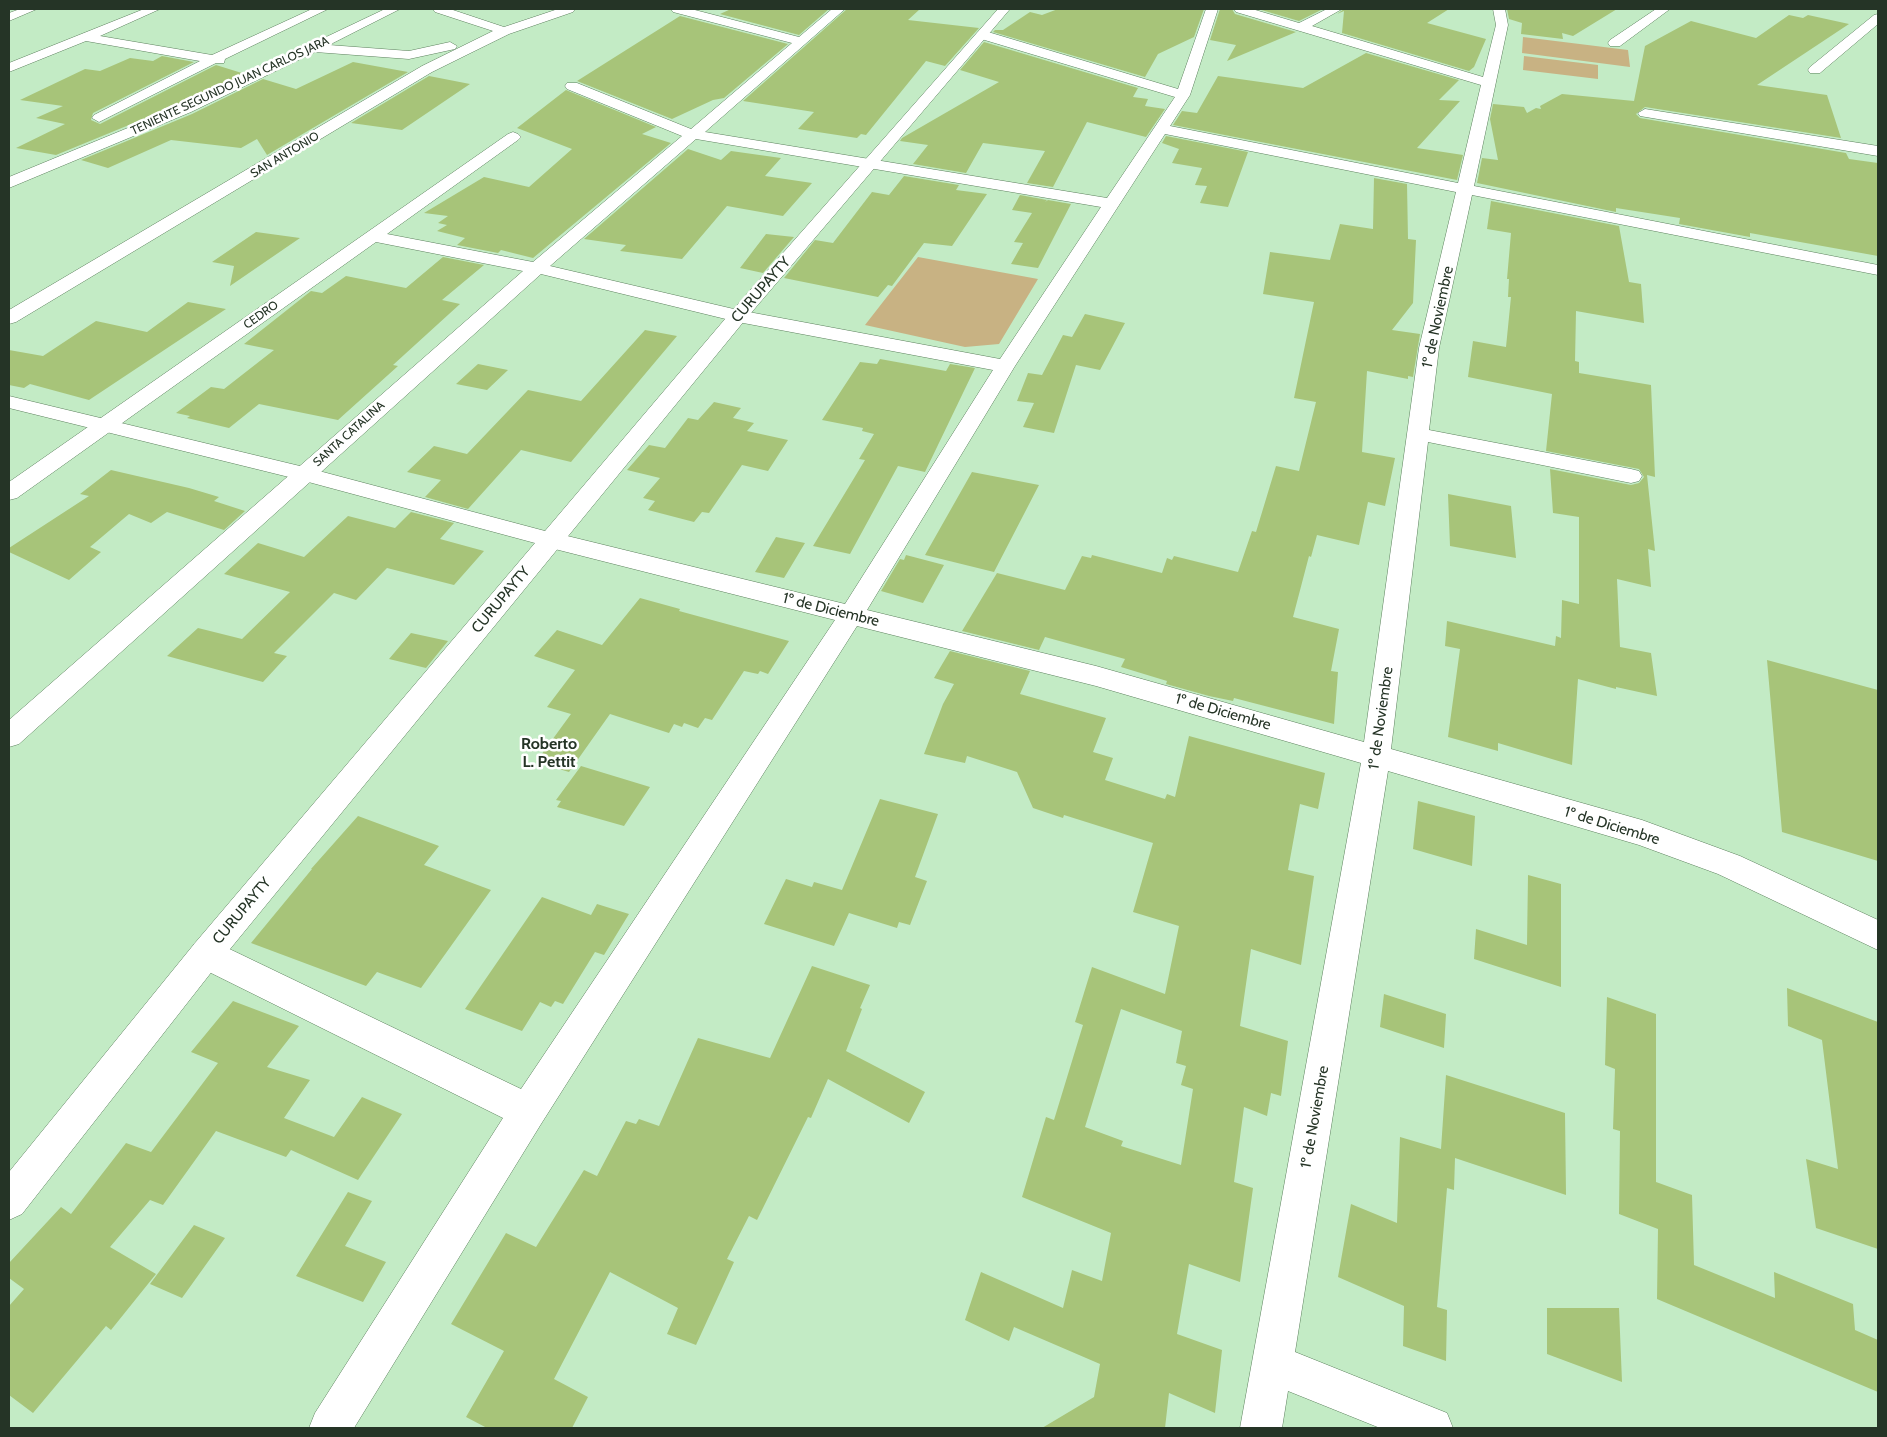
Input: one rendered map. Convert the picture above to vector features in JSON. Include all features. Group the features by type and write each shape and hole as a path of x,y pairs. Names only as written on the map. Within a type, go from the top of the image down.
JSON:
{"street":[{"path":"9,17 31,9"},
{"path":"9,68 154,9"},
{"path":"99,118 214,59 322,9"},
{"name":"TENIENTE SEGUNDO JUAN CARLOS JARA","path":"9,183 186,110 394,9"},
{"path":"439,9 504,31"},
{"name":"SAN ANTONIO","path":"9,318 427,69 504,31 569,9"},
{"path":"678,9 800,41"},
{"name":"SANTA CATALINA","path":"9,736 537,268 839,9"},
{"name":"CURUPAYTY","path":"9,1201 206,954 551,540 738,316 1004,9"},
{"path":"330,1428 528,1111 851,615 1005,366 1110,203 1183,95 1212,9"},
{"path":"1240,9 1489,83"},
{"path":"1300,27 1336,9"},
{"name":"1º de Noviembre","path":"1261,1428 1376,756 1429,348 1502,25 1499,9"},
{"path":"1615,43 1664,9"},
{"path":"1815,70 1878,18"},
{"path":"983,35 1183,95"},
{"path":"85,37 274,68"},
{"path":"314,48 409,55 450,46 483,42"},
{"path":"572,86 691,134 1110,203"},
{"path":"1645,113 1878,151"},
{"path":"1160,129 1878,270"},
{"name":"CEDRO","path":"9,493 513,137"},
{"path":"372,236 537,268 738,316 1005,366"},
{"name":"1º de Diciembre","path":"9,402 106,424 304,474 551,540 1096,676 1642,833 1729,865 1878,936"},
{"path":"1418,434 1631,476"},
{"path":"206,954 528,1111"},
{"path":"1273,1364 1432,1428"}],"shaded area":[{"path":"1523,37 1628,50 1630,67 1522,53"},
{"path":"1524,56 1598,65 1598,79 1523,70"},
{"path":"918,257 1038,279 999,344 965,347 865,325"}],"building":[{"path":"731,9 829,9 799,35 720,14"},
{"path":"847,9 920,9 908,20 979,28 945,66 926,61 866,135 861,134 857,138 798,129 814,112 743,101"},
{"path":"1058,9 1204,9 1194,37 1158,54 1145,77 993,32 995,30 1003,30 1030,12 1042,15"},
{"path":"1220,9 1232,9 1235,14 1296,32 1227,61 1236,45 1210,40"},
{"path":"1258,9 1323,9 1299,21"},
{"path":"1344,9 1449,9 1427,23 1486,39 1474,67 1469,71 1342,33 1344,11 1337,14"},
{"path":"1507,9 1617,9 1573,36 1562,33 1563,39 1521,34 1522,23 1509,19"},
{"path":"1789,15 1803,18 1808,15 1849,24 1757,85 1827,95 1841,138 1645,107 1636,114 1640,118 1846,153 1849,159 1878,163 1878,256 1750,233 1750,237 1679,224 1680,218 1616,208 1616,212 1477,183 1482,158 1498,160 1490,119 1493,104 1524,107 1527,113 1536,108 1541,109 1540,106 1562,94 1634,101 1645,46 1691,21 1756,38"},
{"path":"680,16 788,44 724,98 713,100 672,119 577,81"},
{"path":"984,42 1138,88 1133,97 1148,99 1145,106 1165,109 1146,137 1087,122 1053,187 1027,183 1045,151 983,143 966,173 913,164 928,145 900,141 902,138 999,82 960,70"},
{"path":"1366,53 1459,80 1439,100 1460,101 1417,148 1463,155 1457,180 1173,125 1182,111 1197,113 1218,76 1303,88"},
{"path":"162,56 194,62 93,113 91,120 100,124 216,65 245,74 180,104 56,155 16,148 65,124 36,118 63,106 20,100 85,69 100,71 130,58 153,61"},
{"path":"353,62 408,72 267,155 257,139 241,148 171,140 108,168 81,160 192,114 263,79 296,89"},
{"path":"429,76 470,84 402,130 351,123"},
{"path":"566,90 656,127 642,134 671,143 533,258 501,250 498,253 457,245 465,238 437,231 447,225 438,223 448,216 424,213 484,177 529,187 572,149 517,128"},
{"path":"1166,136 1248,152 1228,207 1200,203 1207,186 1195,185 1202,168 1172,163 1179,149 1162,143"},
{"path":"688,149 721,160 731,151 781,158 765,176 812,183 783,216 727,206 682,259 620,251 626,245 584,239"},
{"path":"904,176 959,185 956,190 987,194 952,246 924,243 892,286 888,285 878,297 784,278 815,240 833,243 872,192 889,195"},
{"path":"1374,178 1407,184 1408,239 1416,240 1413,303 1392,330 1420,334 1413,377 1408,376 1408,379 1367,371 1362,452 1395,458 1385,506 1368,502 1359,545 1317,535 1311,557 1309,556 1293,617 1339,629 1331,671 1338,672 1334,724 1234,698 1233,701 1166,684 1167,681 1121,667 1125,659 1045,637 1039,650 962,631 997,573 1065,590 1082,556 1091,558 1092,555 1162,573 1167,558 1172,560 1174,556 1238,572 1252,531 1256,532 1276,466 1299,471 1316,402 1294,398 1314,302 1263,294 1270,252 1330,260 1340,224 1373,229"},
{"path":"1020,195 1047,200 1045,202 1048,200 1071,204 1038,268 1011,264 1023,243 1014,242 1032,213 1012,210"},
{"path":"1491,201 1619,226 1629,282 1641,284 1644,323 1576,311 1575,361 1579,362 1579,373 1651,385 1655,477 1647,475 1655,551 1648,549 1651,587 1617,579 1620,647 1651,653 1657,696 1616,687 1616,689 1578,679 1572,765 1498,743 1498,751 1448,737 1460,649 1445,646 1447,621 1555,646 1556,636 1561,638 1562,600 1579,604 1579,517 1553,513 1550,469 1631,485 1639,483 1644,477 1639,469 1546,451 1552,394 1468,377 1473,341 1506,347 1511,297 1508,297 1509,279 1507,279 1511,233 1487,229"},
{"path":"256,232 300,238 230,286 234,266 212,262"},
{"path":"766,234 794,237 763,273 740,268"},
{"path":"443,257 484,265 442,300 460,304 393,365 398,366 338,420 259,404 229,428 187,418 190,416 176,413 211,387 224,389 274,350 244,344 311,291 322,293 346,276 406,288"},
{"path":"188,302 226,309 89,400 30,384 24,388 9,385 9,350 43,356 96,321 147,332"},
{"path":"1085,314 1125,323 1100,370 1076,365 1054,433 1023,427 1034,403 1017,401 1028,373 1042,375 1063,335 1072,337"},
{"path":"645,330 677,336 571,462 521,450 468,509 425,497 441,480 407,472 434,446 467,454 528,390 581,401"},
{"path":"880,359 946,371 950,364 975,368 925,472 898,466 850,554 813,546 865,460 859,459 874,434 862,431 863,428 822,420 860,362 877,364"},
{"path":"478,364 508,370 487,390 456,384"},
{"path":"714,402 741,408 733,418 754,423 747,431 788,440 768,471 742,465 709,513 702,512 694,522 648,510 655,501 643,498 660,478 627,470 649,445 665,448 688,418 698,420"},
{"path":"111,470 219,497 214,501 245,511 224,530 167,512 151,523 129,514 90,547 101,552 69,580 9,552 9,548 89,496 80,494"},
{"path":"972,472 1039,485 994,572 925,555"},
{"path":"1448,494 1511,506 1516,558 1450,546"},
{"path":"411,512 454,523 440,539 484,551 454,585 387,568 356,600 334,593 274,653 287,656 263,682 167,656 198,628 242,639 290,592 224,574 258,543 304,557 348,516 395,528"},
{"path":"776,537 805,543 784,578 755,572"},
{"path":"906,555 944,565 923,603 881,591 900,559 904,560"},
{"path":"640,598 680,609 679,611 789,641 768,674 760,671 758,674 744,671 712,720 705,718 698,728 684,723 682,727 674,724 669,733 610,714 569,772 536,762 571,714 547,707 575,670 534,656 557,630 602,645"},
{"path":"411,633 448,641 426,668 389,659"},
{"path":"950,651 1030,671 1020,694 1106,718 1093,752 1113,758 1105,780 1165,799 1167,794 1175,797 1189,736 1325,773 1318,809 1300,804 1288,870 1314,876 1301,965 1251,949 1240,1026 1288,1041 1281,1096 1271,1093 1267,1116 1244,1107 1234,1182 1253,1188 1240,1282 1189,1264 1177,1334 1222,1350 1215,1413 1169,1393 1165,1428 1042,1428 1094,1397 1100,1364 1014,1327 1009,1341 965,1320 981,1272 1063,1308 1072,1270 1102,1281 1111,1233 1022,1197 1046,1117 1054,1120 1083,1025 1075,1022 1092,967 1165,994 1179,926 1133,912 1153,843 1064,815 1063,818 1033,808 1017,772 967,756 965,763 924,754 943,704 954,684 934,678","holes":["1121,1009 1182,1031 1176,1063 1186,1066 1181,1085 1193,1089 1181,1165 1121,1146 1123,1141 1085,1127"]},
{"path":"1767,660 1878,690 1878,861 1782,832"},
{"path":"581,766 650,787 624,826 557,807 561,801 556,800"},
{"path":"880,799 938,814 915,877 927,881 910,925 899,922 897,928 849,913 834,946 764,924 786,879 812,887 814,882 842,890"},
{"path":"1418,801 1475,816 1472,866 1413,849"},
{"path":"358,816 439,846 424,865 491,890 421,988 377,972 366,986 251,943 311,869"},
{"path":"1528,875 1561,884 1561,987 1474,959 1476,929 1527,945"},
{"path":"542,897 591,915 597,904 629,914 604,955 595,952 563,1004 555,1001 551,1007 540,1002 522,1031 465,1009"},
{"path":"812,966 870,985 860,1008 862,1009 846,1051 925,1092 909,1123 828,1079 811,1118 808,1117 757,1220 749,1216 727,1259 734,1262 696,1345 667,1334 678,1308 610,1272 554,1379 588,1397 572,1428 487,1428 466,1417 504,1351 451,1324 506,1233 536,1247 584,1170 597,1176 626,1121 636,1124 639,1119 659,1126 698,1038 770,1058"},
{"path":"1787,988 1878,1022 1878,1249 1816,1228 1806,1159 1838,1169 1822,1040 1788,1026"},
{"path":"1384,994 1446,1014 1444,1048 1380,1027"},
{"path":"1607,997 1656,1014 1656,1182 1692,1195 1694,1265 1775,1298 1774,1272 1853,1304 1855,1330 1878,1340 1878,1392 1657,1299 1658,1229 1619,1214 1620,1131 1613,1129 1615,1069 1605,1065"},
{"path":"233,1001 299,1026 267,1067 310,1080 284,1118 334,1137 362,1097 402,1114 358,1180 291,1150 286,1157 216,1131 163,1205 150,1200 110,1247 156,1274 111,1330 106,1326 33,1413 9,1395 9,1306 24,1289 9,1278 9,1263 61,1207 71,1214 126,1143 151,1152 218,1063 191,1052"},
{"path":"1446,1075 1565,1113 1566,1195 1455,1158 1454,1190 1447,1188 1437,1307 1447,1310 1446,1361 1403,1346 1404,1306 1338,1277 1351,1204 1397,1223 1400,1137 1441,1149"},
{"path":"348,1192 372,1201 345,1246 386,1262 363,1302 296,1276"},
{"path":"194,1225 225,1238 182,1298 150,1284"},
{"path":"1547,1308 1619,1308 1622,1382 1547,1354"}],"district":[{"name":"Roberto L. Pettit","path":"549,753"}]}
